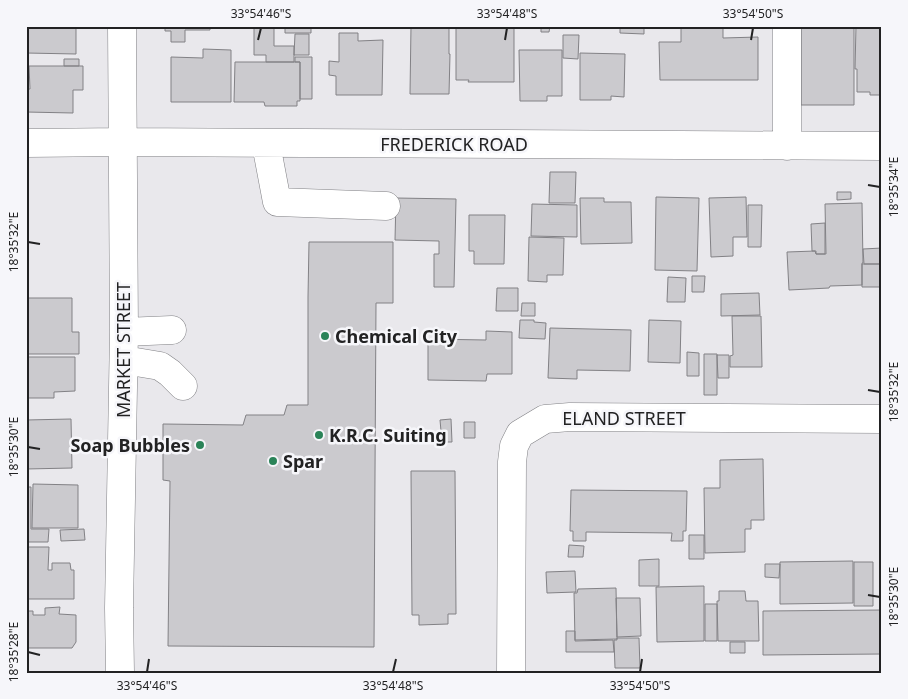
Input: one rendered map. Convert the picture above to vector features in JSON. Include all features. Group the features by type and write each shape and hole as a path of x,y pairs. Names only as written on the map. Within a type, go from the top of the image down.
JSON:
{"street":[{"name":"MARKET STREET","path":"120,673 119,608 124,360 122,26"},
{"path":"787,26 787,146"},
{"name":"FREDERICK ROAD","path":"26,143 882,146"},
{"path":"266,144 277,202 386,206"},
{"path":"124,332 172,330"},
{"path":"124,360 160,366 183,386"},
{"name":"ELAND STREET","path":"511,673 512,462 514,446 520,434 545,419 570,417 882,419"}],"building":[{"path":"26,26 76,26 76,54 26,53"},
{"path":"165,26 210,26 210,30 185,30 185,42 171,42 171,31 165,31"},
{"path":"254,26 274,26 274,46 294,46 294,62 266,62 266,55 254,55"},
{"path":"285,26 311,26 311,33 285,33"},
{"path":"411,26 449,26 449,94 410,94"},
{"path":"467,26 514,26 514,82 468,82 469,80 456,80 456,28 467,28"},
{"path":"541,26 550,26 549,32 541,32"},
{"path":"620,26 644,26 644,34 620,33"},
{"path":"681,26 723,26 723,38 758,37 758,80 660,80 659,42 681,42"},
{"path":"801,26 854,26 854,105 801,105"},
{"path":"856,26 882,26 882,95 870,95 870,92 857,92 857,69 855,69"},
{"path":"339,33 358,33 358,41 383,40 382,95 336,95 336,76 329,75 329,61 339,62"},
{"path":"295,34 309,34 309,55 294,55"},
{"path":"563,35 579,35 578,59 563,58"},
{"path":"203,49 231,50 231,102 171,102 171,57 203,58"},
{"path":"519,50 562,50 562,96 547,96 547,101 520,101"},
{"path":"580,53 625,54 624,97 611,96 611,100 580,100"},
{"path":"295,57 312,57 312,99 300,99 300,62 295,62"},
{"path":"64,59 79,59 79,66 64,66"},
{"path":"235,62 300,62 300,101 297,101 297,106 265,106 264,102 234,102"},
{"path":"26,64 28,64 28,87 26,87"},
{"path":"29,66 83,66 83,90 73,90 73,113 26,112 26,89 30,89"},
{"path":"550,172 576,172 575,203 549,203"},
{"path":"837,192 851,192 851,199 837,200"},
{"path":"656,197 699,198 697,271 655,270"},
{"path":"746,197 747,237 733,237 733,256 711,257 709,198"},
{"path":"396,198 456,199 454,287 434,287 434,254 439,254 439,241 395,240"},
{"path":"580,198 604,198 604,202 631,202 632,243 581,244"},
{"path":"862,203 862,285 789,290 787,252 815,251 816,254 826,254 825,204"},
{"path":"532,204 577,205 577,237 531,236"},
{"path":"748,205 762,205 761,247 748,247"},
{"path":"469,215 505,215 504,264 474,264 474,251 469,251"},
{"path":"825,223 825,254 816,254 816,251 812,251 811,224"},
{"path":"529,237 564,238 563,275 547,275 547,282 528,281"},
{"path":"309,242 393,242 393,303 376,303 374,647 168,646 170,481 163,480 163,424 243,425 246,415 284,415 287,405 308,405"},
{"path":"882,248 882,264 864,264 863,249"},
{"path":"862,264 882,264 882,287 862,287"},
{"path":"692,276 705,276 704,292 692,292"},
{"path":"668,277 686,278 685,302 667,302"},
{"path":"497,288 518,288 518,311 496,311"},
{"path":"759,293 760,315 721,316 721,294"},
{"path":"26,298 72,298 72,332 79,332 79,354 26,354"},
{"path":"522,303 535,303 535,316 521,316"},
{"path":"732,316 761,316 762,367 730,367 730,356 733,355"},
{"path":"520,320 534,320 534,322 546,323 545,339 519,338"},
{"path":"649,320 681,321 680,363 648,362"},
{"path":"550,328 631,330 630,371 577,370 577,379 548,378"},
{"path":"486,331 512,332 512,374 487,374 486,381 428,380 428,339 486,340"},
{"path":"687,352 699,353 699,376 687,376"},
{"path":"704,354 717,354 717,395 704,395"},
{"path":"717,355 729,355 729,378 718,378"},
{"path":"26,357 75,357 75,391 54,392 54,398 26,398"},
{"path":"71,419 72,468 26,469 26,420"},
{"path":"451,419 452,442 442,442 440,420"},
{"path":"464,422 475,422 475,438 464,438"},
{"path":"763,459 764,520 751,520 751,529 745,529 745,552 705,553 704,488 720,488 720,460"},
{"path":"411,471 455,471 456,614 448,614 448,624 419,625 419,615 412,615"},
{"path":"33,484 78,485 78,528 32,528"},
{"path":"26,487 31,487 31,529 49,529 48,542 26,542"},
{"path":"571,490 687,491 686,531 683,531 683,541 671,541 672,533 586,532 586,541 573,541 573,531 570,531"},
{"path":"84,529 85,540 61,541 60,530"},
{"path":"689,535 704,535 704,559 689,559"},
{"path":"569,545 584,546 583,557 568,557"},
{"path":"26,547 49,547 48,570 52,570 52,563 70,563 71,570 74,570 74,599 26,599"},
{"path":"659,559 659,586 639,586 639,560"},
{"path":"853,561 853,603 780,604 780,562"},
{"path":"854,562 873,562 873,606 854,606"},
{"path":"765,564 780,564 779,578 765,577"},
{"path":"575,571 576,592 547,593 546,572"},
{"path":"704,586 704,641 657,642 656,587"},
{"path":"616,588 617,639 575,640 574,593 577,593 578,589"},
{"path":"719,591 745,591 746,601 758,601 759,641 718,641 717,601 719,601"},
{"path":"616,598 640,598 641,636 617,637"},
{"path":"705,604 717,604 717,641 705,641"},
{"path":"60,607 59,614 76,615 76,642 72,648 26,648 26,611 33,611 33,615 45,615 45,608"},
{"path":"882,610 882,654 763,655 763,611"},
{"path":"566,631 575,631 575,641 613,640 614,652 566,652"},
{"path":"617,638 639,638 640,668 615,668 614,640 617,640"},
{"path":"730,642 745,642 745,653 730,653"}],"place":[{"name":"Chemical City","path":"325,336"},
{"name":"K.R.C. Suiting","path":"319,435"},
{"name":"Soap Bubbles","path":"200,445"},
{"name":"Spar","path":"273,461"}]}
